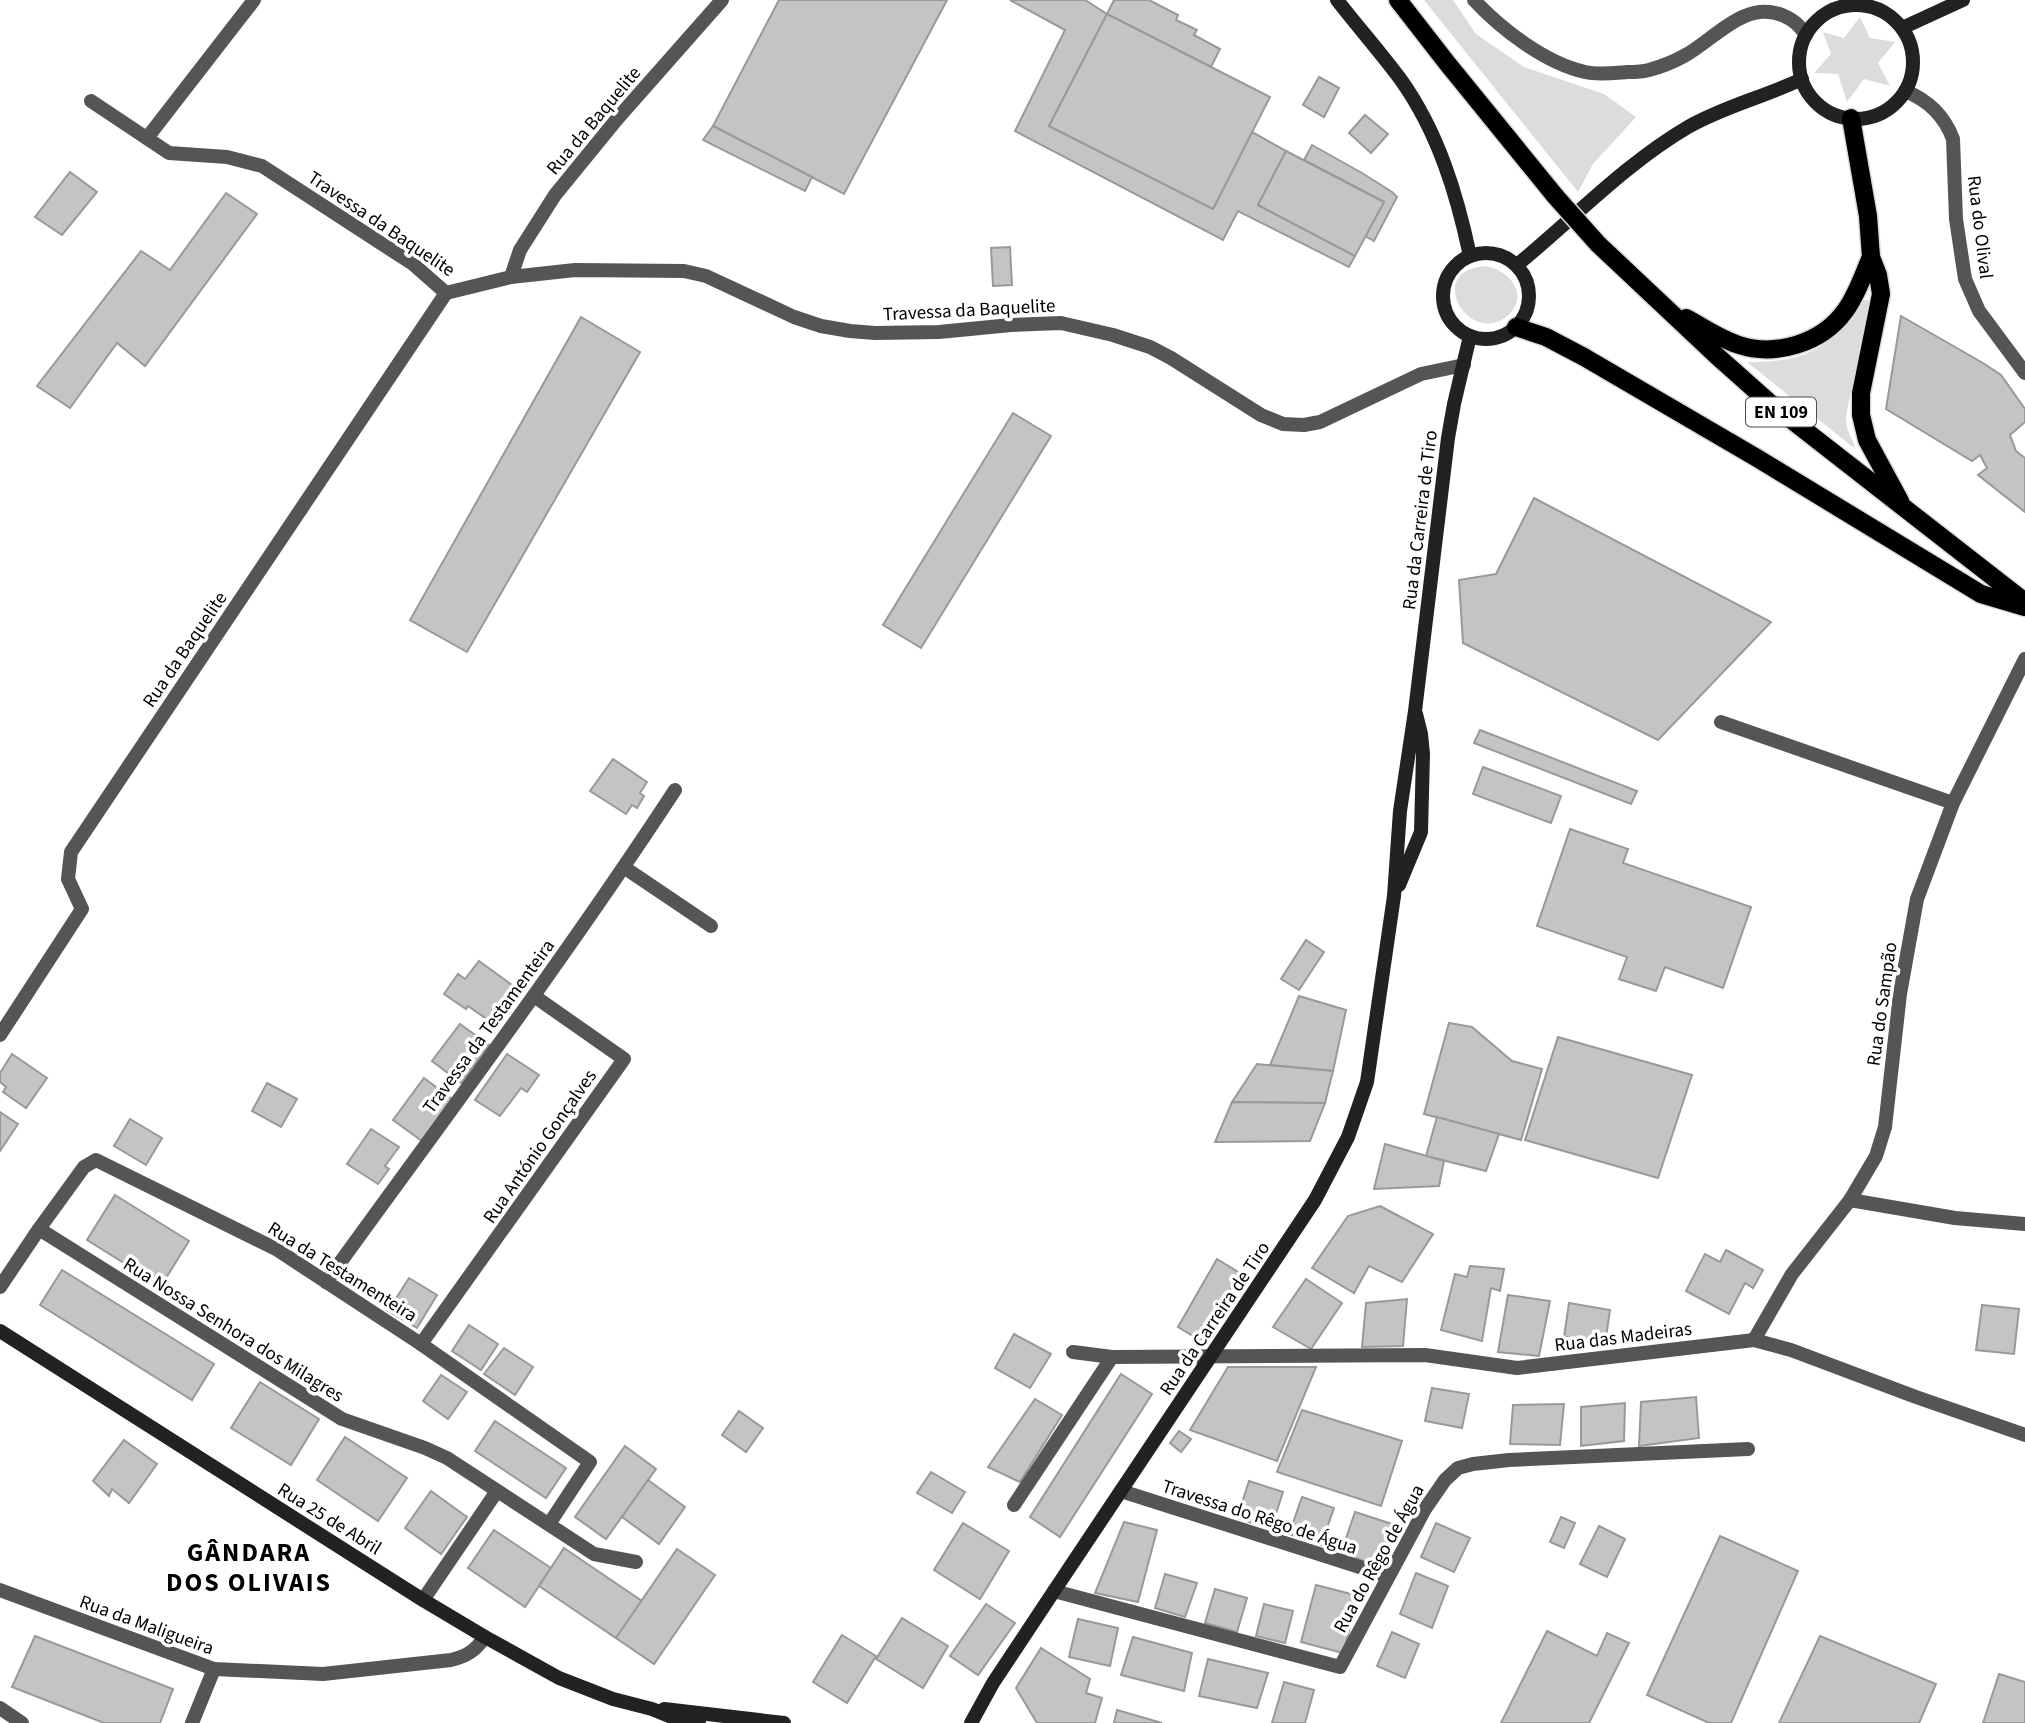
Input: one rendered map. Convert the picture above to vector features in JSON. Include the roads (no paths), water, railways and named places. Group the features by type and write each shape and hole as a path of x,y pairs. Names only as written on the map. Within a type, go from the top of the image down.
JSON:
{"main road":[{"path":"1337,0 1402,82 1418,108 1447,169 1470,256"},
{"name":"EN 109","path":"1398,0 1556,197 1598,244 1770,404 2025,601"},
{"path":"1902,28 1963,0"},
{"path":"1866,6 1880,10 1902,28 1912,52 1913,65 1905,90 1899,99 1882,112 1851,118 1838,116 1826,110 1807,92 1802,79 1800,57 1805,35 1825,15 1838,8 1866,6"},
{"path":"1517,265 1626,172 1685,129 1722,110 1802,79"},
{"path":"1851,118 1868,216 1871,257 1881,294 1861,393 1861,415 1867,440 1906,510"},
{"path":"1490,252 1500,254 1517,265 1524,274 1529,296 1528,308 1516,327 1499,337 1489,339 1470,336 1453,324 1447,315 1443,295 1450,271 1459,262 1470,256 1490,252"},
{"path":"1663,306 1738,344 1766,349 1793,346 1818,335 1839,319 1854,296 1871,257"},
{"path":"1516,327 1546,337 1584,357 1981,594 2025,607"},
{"name":"Rua da Carreira de Tiro","path":"971,1723 993,1683 1315,1200 1348,1137 1367,1082 1394,896 1400,811 1415,711 1448,438 1470,336"},
{"name":"Rua da Carreira de Tiro","path":"1394,896 1421,832 1423,754 1415,711"},
{"path":"1400,811 1410,827 1421,832"},
{"name":"Rua 25 de Abril","path":"0,1331 485,1637 559,1678 583,1688 674,1718 699,1723"},
{"name":"Rua 25 de Abril","path":"652,1709 676,1709 784,1723"}],"street":[{"path":"146,138 254,0"},
{"name":"Rua da Baquelite","path":"511,277 520,250 555,195 722,0"},
{"path":"1474,0 1489,16 1521,41 1554,60 1586,72 1647,71 1684,56 1730,23 1760,11 1776,13 1798,23 1805,35"},
{"name":"Rua do Olival","path":"1905,90 1939,113 1948,127 1953,139 1956,219 1965,279 1979,311 2025,373"},
{"name":"Travessa da Baquelite","path":"92,101 169,153 227,157 262,166 412,264 446,293 511,277 575,270 684,271 706,276 794,317 821,326 850,331 939,332 1051,323 1079,326 1150,347 1261,415 1283,424 1304,425 1320,422 1421,374 1464,365"},
{"name":"Rua da Baquelite","path":"0,1035 82,909 68,879 71,852 446,293"},
{"name":"Rua do Sampão","path":"1755,1340 1792,1274 1850,1200 1876,1156 1885,1127 1900,994 1917,899 1953,803 2021,677 2025,659"},
{"path":"1721,722 1953,803"},
{"name":"Travessa da Testamenteira","path":"326,1282 625,868 675,790"},
{"path":"625,868 711,926"},
{"name":"Rua António Gonçalves","path":"421,1344 624,1059 534,996"},
{"name":"Rua da Testamenteira","path":"0,1287 84,1167 96,1160 276,1249 421,1344 590,1462 549,1524"},
{"path":"1850,1200 1955,1218 2025,1224"},
{"name":"Rua Nossa Senhora dos Milagres","path":"39,1229 331,1413 447,1458 594,1554 636,1562"},
{"name":"Rua das Madeiras","path":"1073,1352 1112,1357 1425,1355 1517,1368 1755,1340 1791,1350 1916,1398 2025,1435"},
{"path":"1014,1505 1112,1357"},
{"name":"Rua do Rêgo de Água","path":"1054,1591 1340,1667 1424,1509 1445,1480 1458,1468 1509,1460 1748,1449"},
{"path":"423,1600 497,1491"},
{"name":"Travessa do Rêgo de Água","path":"1121,1492 1388,1576"},
{"name":"Rua da Maligueira","path":"0,1590 214,1669 323,1674 451,1660 466,1656 477,1649 485,1637"},
{"path":"192,1723 214,1669"},
{"path":"0,1708 22,1723"}],"district":[{"name":"GÂNDARA DOS OLIVAIS","path":"249,1567"}]}
